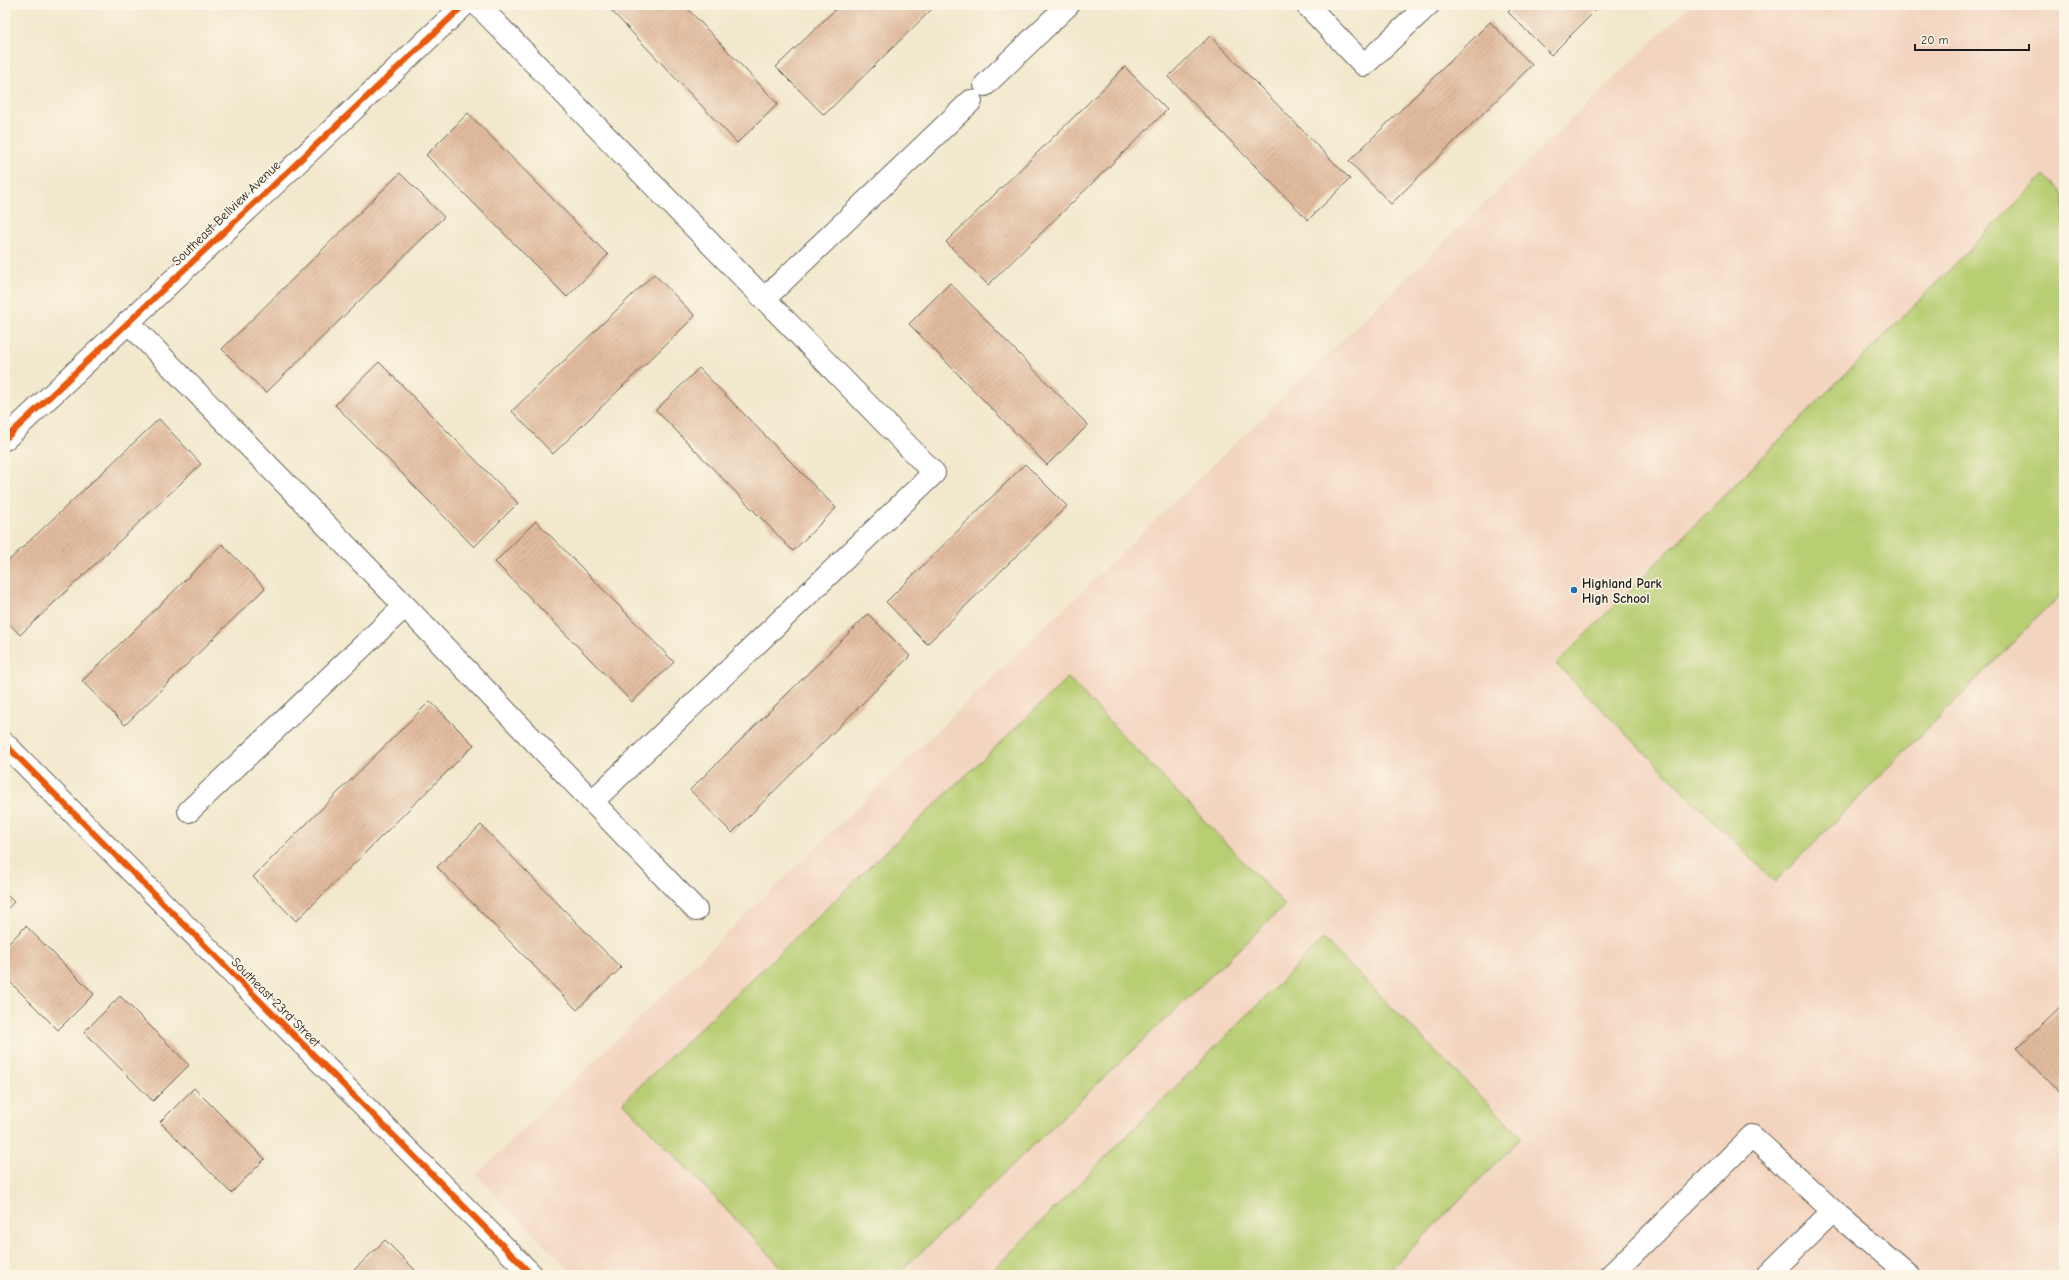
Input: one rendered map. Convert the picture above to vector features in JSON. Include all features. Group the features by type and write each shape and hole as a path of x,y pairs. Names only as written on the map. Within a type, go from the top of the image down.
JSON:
{"street":[{"name":"Southeast Bellview Avenue","path":"5,439 464,5"},
{"path":"478,5 934,473 593,801"},
{"path":"764,299 1068,5"},
{"path":"1307,5 1364,65 1428,5"},
{"path":"128,322 405,606 696,910"},
{"path":"189,811 405,606"},
{"name":"Southeast 23rd Street","path":"5,744 532,1275"},
{"path":"1611,1275 1752,1136 1833,1210 1908,1275"},
{"path":"1768,1275 1833,1210"}],"shaded area":[{"name":"Highland Park High School","path":"1690,5 2064,5 2064,1275 574,1275 476,1175"}],"green space":[{"path":"2044,175 2064,195 2064,591 1775,882 1556,664"},
{"path":"1068,678 1285,905 897,1275 789,1275 623,1102"},
{"path":"1323,939 1522,1137 1385,1275 988,1275"}],"building":[{"path":"606,5 684,5 778,104 737,143"},
{"path":"840,5 936,5 824,115 776,67"},
{"path":"1515,5 1601,5 1551,55 1508,12"},
{"path":"1490,22 1532,65 1391,204 1349,161"},
{"path":"1210,36 1350,179 1308,220 1168,77"},
{"path":"1125,67 1167,110 988,285 946,242"},
{"path":"468,113 608,255 567,297 426,155"},
{"path":"400,173 444,217 266,393 222,349"},
{"path":"654,274 695,316 553,454 512,411"},
{"path":"950,283 1088,425 1047,465 909,324"},
{"path":"379,362 518,503 474,547 335,405"},
{"path":"699,368 836,508 793,551 656,410"},
{"path":"159,419 201,464 20,635 5,619 5,564"},
{"path":"1025,464 1067,506 927,644 886,602"},
{"path":"536,521 674,662 632,702 495,562"},
{"path":"222,544 265,588 125,725 82,681"},
{"path":"868,614 910,656 732,833 690,790"},
{"path":"430,701 474,745 296,921 253,877"},
{"path":"481,825 621,968 577,1010 437,867"},
{"path":"5,893 14,902 5,911"},
{"path":"26,926 94,994 58,1030 5,977 5,947"},
{"path":"120,996 189,1065 153,1101 84,1032"},
{"path":"2064,1003 2064,1097 2017,1048"},
{"path":"194,1088 265,1159 231,1193 160,1122"},
{"path":"385,1240 420,1275 349,1275"}],"cycle path":[{"path":"5,439 464,5"},
{"path":"5,744 532,1275"}],"place":[{"name":"Highland Park High School","path":"1574,590"}]}
